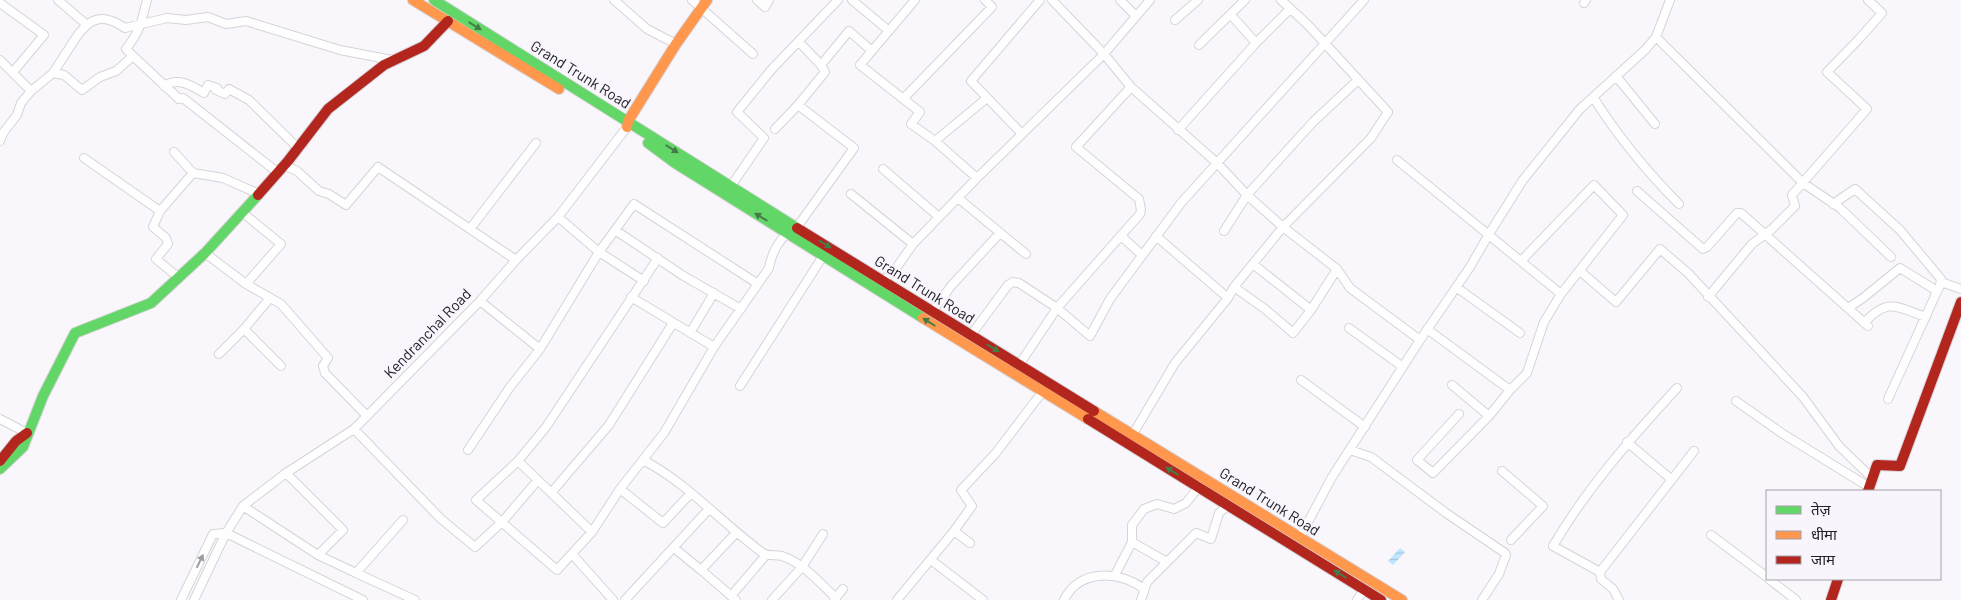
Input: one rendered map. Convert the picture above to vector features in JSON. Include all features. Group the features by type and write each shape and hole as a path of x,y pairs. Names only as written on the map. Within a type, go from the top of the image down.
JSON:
{"main road":[{"name":"Grand Trunk Road","path":"414,0 525,70 628,124 674,163 1381,600"},
{"name":"Grand Trunk Road","path":"435,0 628,124 1402,600"},
{"name":"Kendranchal Road","path":"628,124 676,44 704,4"},
{"path":"0,469 22,447 43,396 75,333 151,303 205,253 243,213 328,109 392,60 424,46 448,21"},
{"path":"1870,485 1877,464 1900,466 1961,302"},
{"path":"0,461 16,441 27,433"},
{"path":"1831,600 1838,580"}],"street":[{"path":"58,0 87,25"},
{"path":"146,0 142,23 134,40 126,49 179,99 183,98 280,169 297,171 319,191 330,194 346,205 378,167 516,260"},
{"path":"614,0 648,29 676,44"},
{"path":"692,0 704,4 753,54"},
{"path":"757,0 765,7 769,0"},
{"path":"824,0 832,7"},
{"path":"731,186 764,138 737,112 772,69 838,0"},
{"path":"852,0 889,31"},
{"path":"903,99 992,7 985,0"},
{"path":"1022,134 972,81 1040,0"},
{"path":"1052,0 1104,54 1131,87 1216,162 1247,195 1338,269 1350,288 1420,340"},
{"path":"1120,0 1136,16"},
{"path":"883,281 913,244 939,217 1104,54 1150,0"},
{"path":"1174,20 1198,0"},
{"path":"1199,45 1245,0"},
{"path":"1133,434 1175,363 1228,298 1234,287 1284,227 1371,138 1388,112 1308,25 1280,0"},
{"path":"971,335 1008,285 1013,282 1019,283 1057,308 1090,336 1110,299 1181,203 1364,0"},
{"path":"1300,537 1332,477 1366,427 1427,329 1470,267 1523,180 1580,109 1645,50 1656,37 1670,0"},
{"path":"1708,297 1752,244 1796,206 1792,195 1867,109 1827,72 1860,39 1882,13 1868,0"},
{"path":"909,2 889,31 860,65 920,112 911,124 935,141 977,178"},
{"path":"0,3 44,35 13,72"},
{"path":"1178,130 1256,43 1290,10"},
{"path":"1231,15 1256,43"},
{"path":"0,141 4,130 17,115 21,103 53,73 79,33 92,20 99,18 113,21 125,28 167,18 186,20 208,17 226,24 246,21 340,50 392,60"},
{"path":"821,65 849,32 872,51"},
{"path":"1656,37 1803,183 1840,208 1891,257"},
{"path":"775,129 825,72 821,65 799,42"},
{"path":"53,73 64,75 82,90 100,77 116,71 133,56"},
{"path":"0,60 32,91"},
{"path":"1616,76 1655,124"},
{"path":"1224,231 1247,195 1313,122 1358,80"},
{"path":"164,86 170,82 189,84 204,93 208,84 225,94 229,89 249,100 298,148"},
{"path":"1020,365 1057,308 1140,214 1140,199 1076,147 1131,87"},
{"path":"1593,97 1616,133 1648,172 1679,204"},
{"path":"935,141 987,98"},
{"path":"658,258 546,427 518,461 476,500 556,570 592,532 620,489 664,433 714,348 769,268 772,256 786,233 797,227 854,148 798,105"},
{"name":"Kendranchal Road","path":"194,600 226,533 243,506 286,473 354,429 480,301 516,260 558,217 628,124"},
{"path":"470,229 536,143"},
{"path":"174,152 193,172 222,178 259,194"},
{"path":"84,158 160,211"},
{"path":"1397,160 1561,294"},
{"path":"883,169 939,217"},
{"path":"179,278 156,259 168,244 166,238 153,227 160,211 193,172"},
{"path":"1459,414 1417,460 1432,473 1489,416 1527,373 1544,322 1561,294 1623,215 1594,185 1521,261"},
{"path":"1833,204 1855,188 1900,230 1941,279 1926,317 1888,399"},
{"path":"1636,191 1703,249 1707,248 1737,213 1741,213 1766,233 1866,324 1877,309 1892,305 1926,317"},
{"path":"851,194 913,244"},
{"path":"958,198 1026,254"},
{"path":"468,450 510,387 540,349 599,252 634,204 758,284"},
{"path":"243,213 281,244 246,284"},
{"path":"558,217 599,252 644,281"},
{"path":"615,230 682,275 741,309"},
{"path":"932,312 951,286 1000,233"},
{"path":"1121,236 1142,255"},
{"path":"1156,236 1228,298"},
{"path":"1580,271 1616,302 1660,248 1688,273 1708,297 1803,398 1870,485"},
{"path":"205,253 246,284 281,304 328,358 323,366 325,373 367,416"},
{"path":"740,386 824,256"},
{"path":"1253,264 1311,310"},
{"path":"1848,308 1900,268 1937,291"},
{"path":"1234,287 1265,309 1293,333 1338,269"},
{"path":"1941,282 1961,289"},
{"path":"1456,287 1520,333"},
{"path":"690,333 714,293"},
{"path":"219,354 244,329 270,298"},
{"path":"630,298 714,348"},
{"path":"480,301 540,349"},
{"path":"551,492 609,425 673,323"},
{"path":"1349,328 1403,367"},
{"path":"244,329 281,366"},
{"path":"1427,329 1510,390"},
{"path":"1301,380 1366,427"},
{"path":"1452,385 1489,416"},
{"path":"1600,572 1553,546 1627,442 1676,388"},
{"path":"897,600 931,560 972,506 961,490 995,454 1043,391"},
{"path":"1736,400 1783,434 1870,485"},
{"path":"0,419 27,433"},
{"path":"354,429 441,519 475,547 502,522 538,480"},
{"path":"1627,442 1671,479"},
{"path":"1350,450 1370,458 1505,553 1504,565 1482,600"},
{"path":"1619,600 1613,589 1601,579 1600,572 1694,451"},
{"path":"642,460 661,469 736,533 766,555 782,556 802,567 835,599 843,589"},
{"path":"518,461 592,532"},
{"path":"1502,471 1543,506 1511,540"},
{"path":"286,473 343,530 318,555"},
{"path":"1115,575 1132,542 1132,525 1144,509 1157,504 1174,509 1186,503 1206,478"},
{"path":"620,489 663,524 691,493"},
{"path":"243,506 318,555 414,600"},
{"path":"1141,600 1147,582 1196,533 1211,539 1219,513 1226,506 1232,508"},
{"path":"625,600 708,510"},
{"path":"356,573 403,520"},
{"path":"954,531 970,543"},
{"path":"181,600 213,534 226,533 362,600"},
{"path":"701,570 736,533"},
{"path":"772,600 802,567 823,534"},
{"path":"1712,535 1766,576"},
{"path":"1132,542 1167,562"},
{"path":"674,548 733,598 766,555"},
{"path":"572,554 613,600"},
{"path":"931,560 983,600"},
{"path":"1064,600 1068,592 1080,582 1097,574 1115,575 1133,582 1144,589"},
{"path":"1771,580 1796,600"},
{"path":"1358,600 1364,590"}],"water":[{"path":"1400,548 1405,552 1393,565 1388,561"}],"traffic: fast":[{"path":"434,0 797,228"},
{"path":"648,143 675,163 923,318"},
{"path":"0,469 23,447 43,396 75,333 151,303 205,253 258,195"}],"traffic: slow":[{"path":"413,0 559,89"},
{"path":"627,127 628,121 676,44 707,0"},
{"path":"923,318 1088,419"},
{"path":"1094,411 1402,600"}],"traffic: jam":[{"path":"258,195 288,161 328,109 384,65 424,46 448,21"},
{"path":"797,228 1094,411"},
{"path":"1868,490 1877,465 1900,466 1961,302"},
{"path":"1088,419 1381,600"},
{"path":"0,461 16,441 27,433"},
{"path":"1831,600 1838,580"}]}
